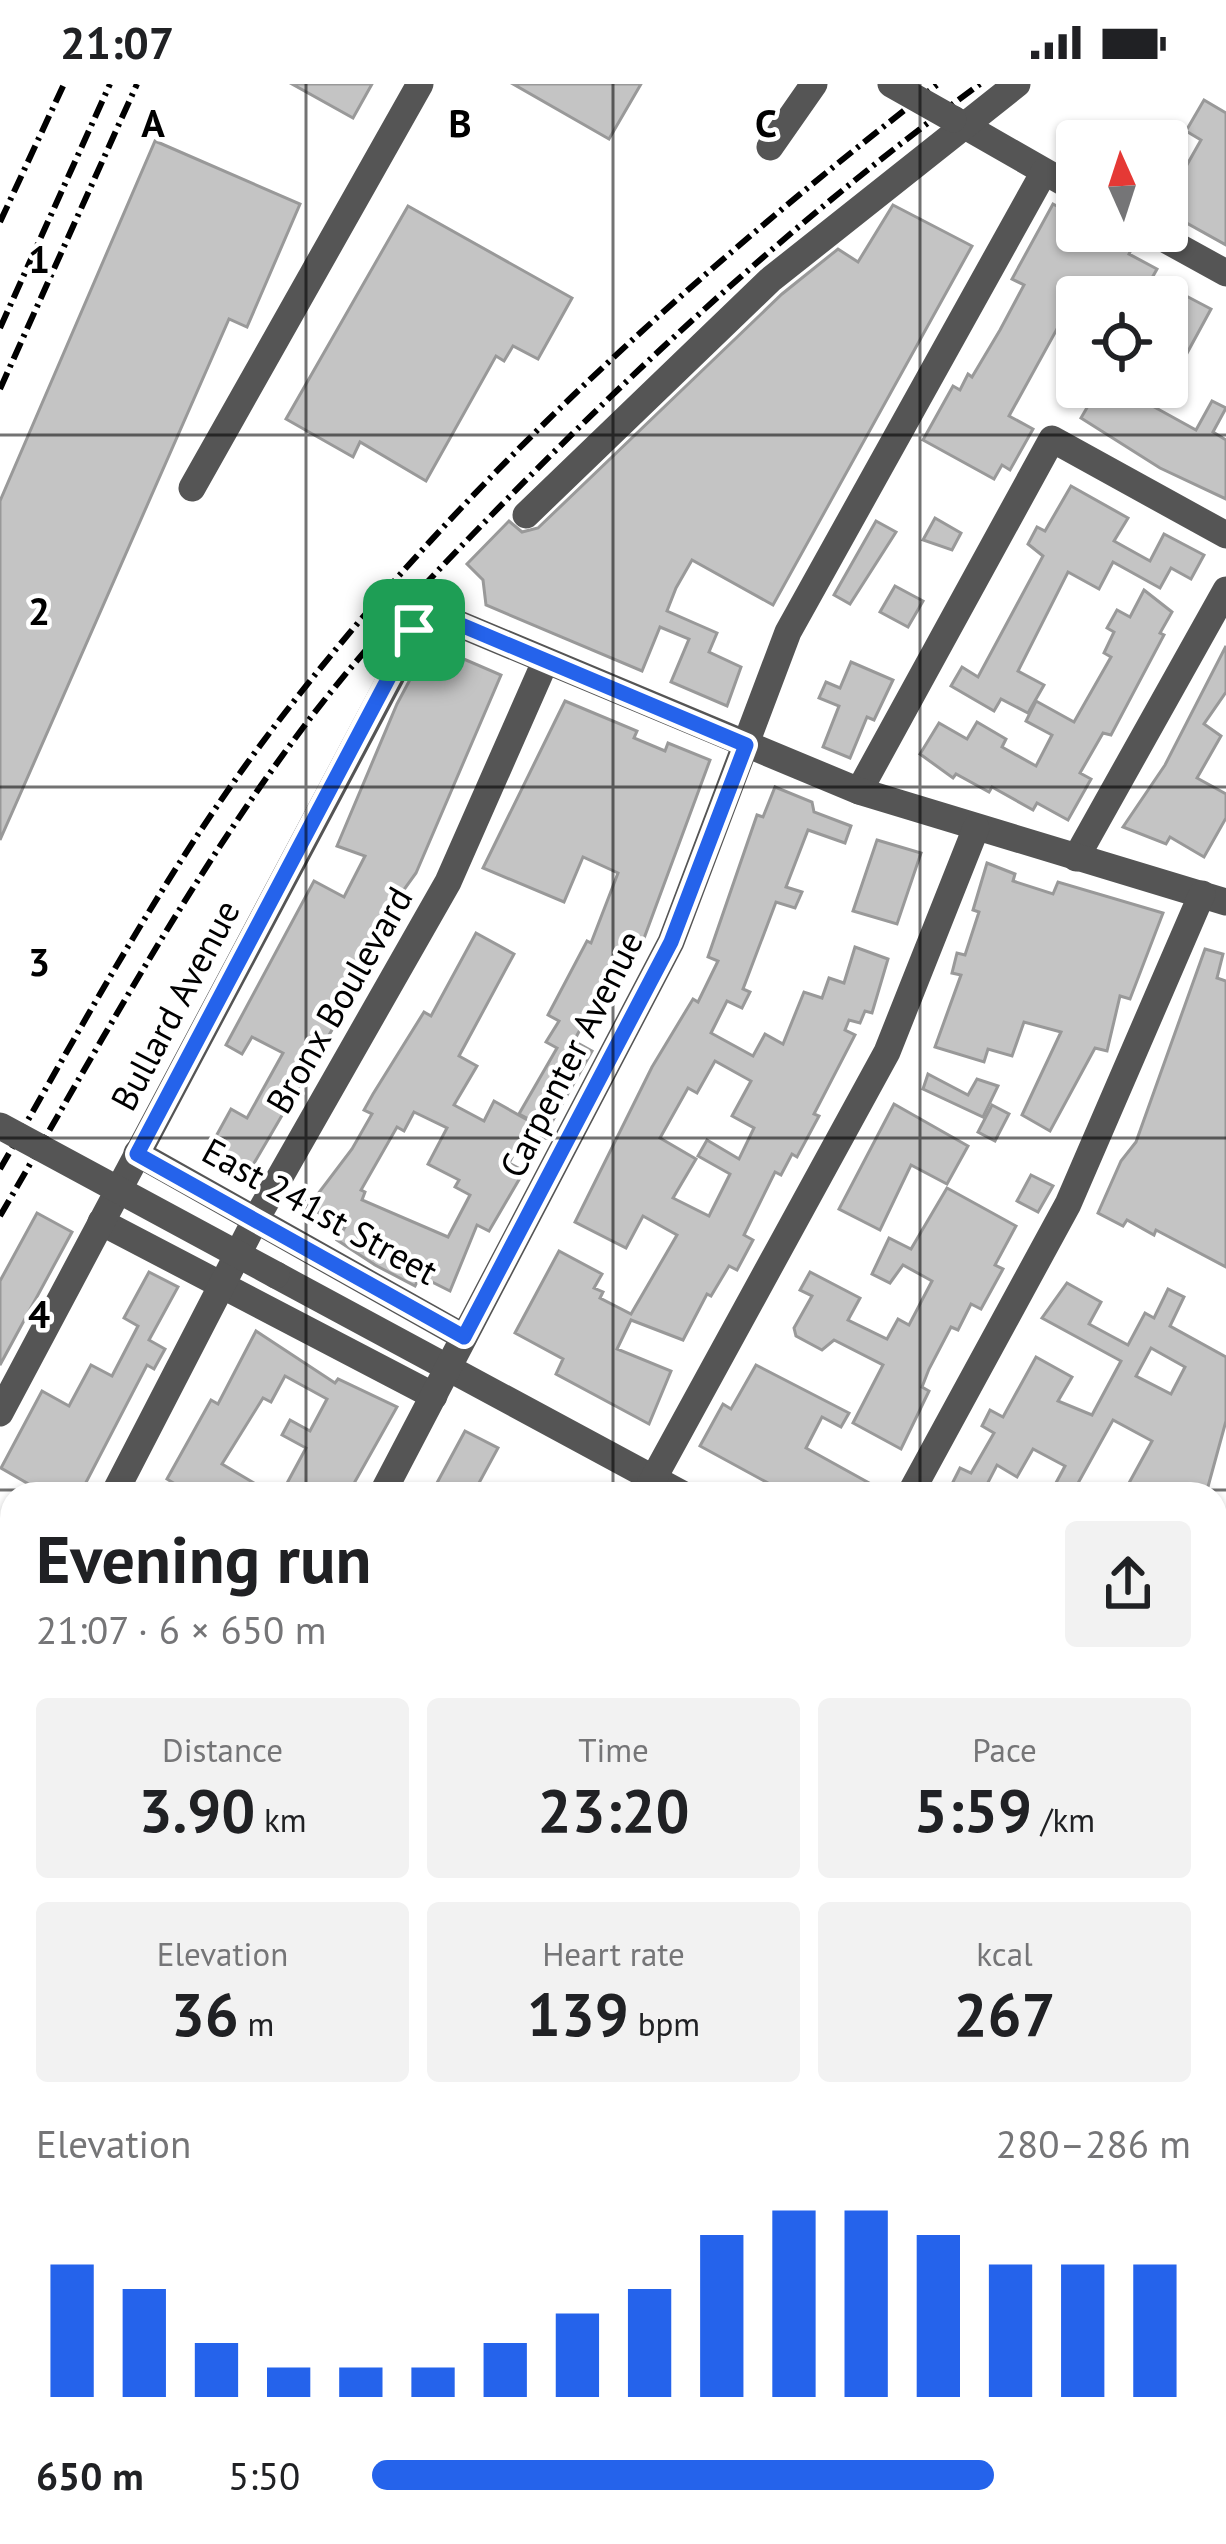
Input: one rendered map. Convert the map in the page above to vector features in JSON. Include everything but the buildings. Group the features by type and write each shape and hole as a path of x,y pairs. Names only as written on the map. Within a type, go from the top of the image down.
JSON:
{"street":[{"path":"192,488 419,84"},
{"path":"770,147 814,84"},
{"path":"891,84 1056,179"},
{"path":"526,515 770,280 957,122 1017,84"},
{"name":"Carpenter Avenue","path":"388,1482 671,942 788,632 1044,172"},
{"path":"1188,252 1226,273"},
{"path":"859,791 1052,439 1226,535"},
{"path":"1076,858 1226,590"},
{"name":"Bullard Avenue","path":"0,1413 414,630 421,621 447,619 545,662"},
{"path":"545,662 859,791 1214,898 1068,1204 917,1482"},
{"name":"Bronx Boulevard","path":"120,1482 225,1288 256,1219 448,882 545,662"},
{"path":"651,1482 887,1052 976,828"},
{"name":"East 241st Street","path":"0,1126 448,1367 642,1482"},
{"name":"East 241st Street","path":"137,1154 464,1337"},
{"path":"101,1222 434,1396"}],"railway":[{"path":"0,222 64,84"},
{"path":"0,328 110,84"},
{"path":"0,389 137,84"},
{"path":"0,1169 134,936 206,823 284,714 356,626 431,540 591,378 761,227 938,84"},
{"path":"0,1216 220,846 354,664 498,509 690,323 860,176 980,84"}],"route":[{"path":"430,618 447,619 746,745 671,942 464,1337 137,1154 414,630 430,618"}]}
